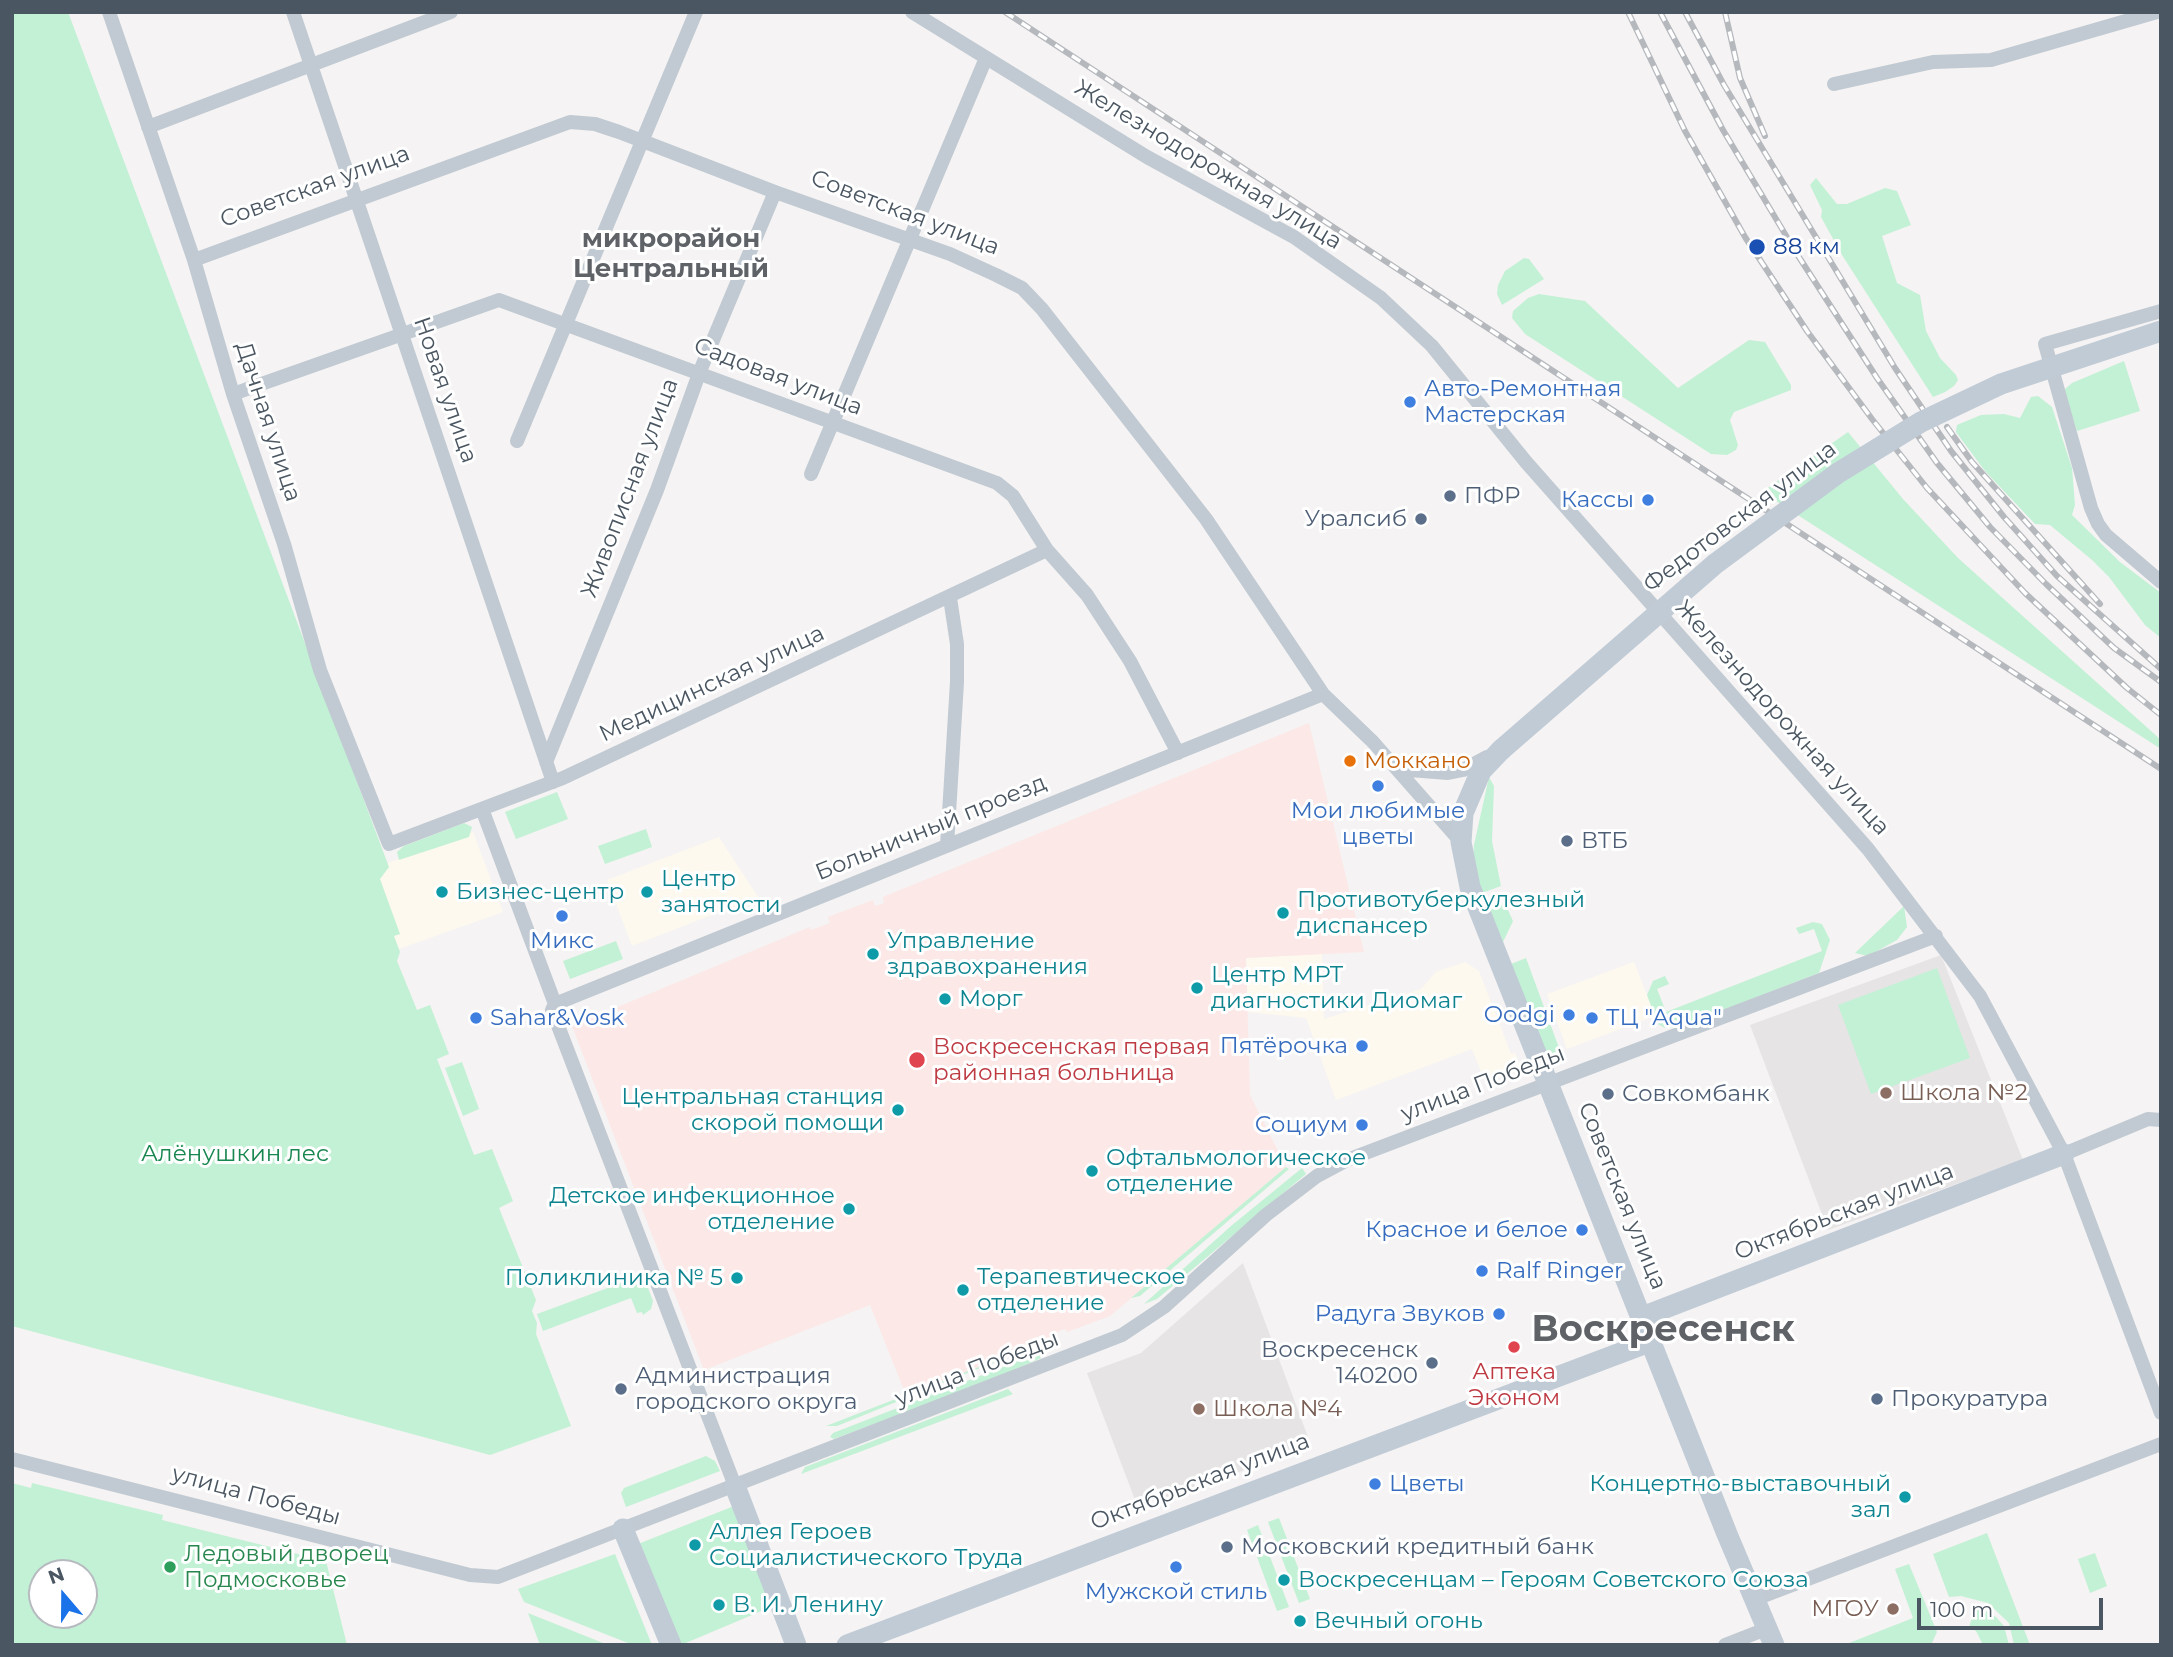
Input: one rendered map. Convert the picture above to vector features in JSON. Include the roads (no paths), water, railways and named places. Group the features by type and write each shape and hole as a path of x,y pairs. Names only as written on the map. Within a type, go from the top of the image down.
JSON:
{"main road":[{"name":"Федотовская улица","path":"1501,750 1715,564 1838,473 1921,422 2001,384 2161,331"},
{"name":"Советская улица","path":"1501,750 1473,785 1463,813 1461,842 1473,897 1770,1637"},
{"name":"Октябрьская улица","path":"1642,1317 2064,1154"},
{"name":"Октябрьская улица","path":"847,1645 1652,1341"},
{"path":"735,1486 796,1645"},
{"path":"623,1530 671,1645"}],"street":[{"name":"Дачная улица","path":"109,12 194,260 233,394 284,544 320,670 389,844"},
{"name":"Новая улица","path":"293,12 553,782"},
{"path":"148,127 451,12"},
{"path":"517,441 696,12"},
{"name":"Железнодорожная улица","path":"912,12 1147,157 1294,237 1381,298 1432,346 1525,462 1860,839 1980,996 2064,1154 2161,1413"},
{"path":"1834,84 1933,62 1991,60 2157,12"},
{"path":"811,474 986,58"},
{"name":"Советская улица","path":"194,260 570,122 595,124 909,240 1022,288 1206,519 1323,694 1397,769 1461,842"},
{"name":"Живописная улица","path":"546,762 657,490 700,371 775,192"},
{"name":"Садовая улица","path":"233,394 499,300 700,371 833,424 997,483 1026,511 1047,550 1087,595 1130,661 1178,753"},
{"path":"2161,311 2045,344 2091,508 2098,524 2106,535 2161,582"},
{"name":"Медицинская улица","path":"389,844 553,782 950,598 1047,550"},
{"path":"947,846 957,682 957,644 950,598"},
{"name":"Больничный проезд","path":"555,1004 1323,694"},
{"path":"1397,769 1448,773 1476,764 1501,750"},
{"path":"482,809 555,1004 552,1010 735,1486"},
{"name":"улица Победы","path":"12,1459 488,1578 509,1574 1122,1335 1164,1307 1266,1215 1317,1175 1347,1160 1936,936"},
{"path":"2064,1154 2148,1119 2161,1120"},
{"path":"1754,1600 2161,1444"},
{"path":"1725,1645 1770,1637"}],"railway":[{"path":"1005,12 2161,769"},
{"path":"1628,12 1685,131 1745,237 1807,331 1872,419 1927,488 2025,593 2127,688 2161,715"},
{"path":"1660,12 1723,130 1797,254 1877,378 1937,463 1990,527 2046,584 2114,648 2161,682"},
{"path":"1685,12 1724,85 1895,368 1951,451 2004,517 2057,576 2161,669"},
{"path":"1725,12 1740,78 1765,136"},
{"path":"1947,427 1972,462 2100,604"}],"place":[{"name":"88 км","path":"1757,247"},
{"name":"Авто-Ремонтная Мастерская","path":"1410,402"},
{"name":"ПФР","path":"1450,496"},
{"name":"Кассы","path":"1648,500"},
{"name":"Уралсиб","path":"1421,519"},
{"name":"Моккано","path":"1350,761"},
{"name":"Мои любимые цветы","path":"1378,786"},
{"name":"ВТБ","path":"1567,841"},
{"name":"Бизнес-центр","path":"442,892"},
{"name":"Центр занятости","path":"647,892"},
{"name":"Противотуберкулезный диспансер","path":"1283,913"},
{"name":"Микс","path":"562,916"},
{"name":"Управление здравохранения","path":"873,954"},
{"name":"Центр МРТ диагностики Диомаг","path":"1197,988"},
{"name":"Морг","path":"945,999"},
{"name":"Oodgi","path":"1569,1015"},
{"name":"Sahar&Vosk","path":"476,1018"},
{"name":"ТЦ \"Aqua\"","path":"1592,1018"},
{"name":"Пятёрочка","path":"1362,1046"},
{"name":"Воскресенская первая районная больница","path":"917,1060"},
{"name":"Школа №2","path":"1886,1093"},
{"name":"Совкомбанк","path":"1608,1094"},
{"name":"Центральная станция скорой помощи","path":"898,1110"},
{"name":"Социум","path":"1362,1125"},
{"name":"Офтальмологическое отделение","path":"1092,1171"},
{"name":"Детское инфекционное отделение","path":"849,1209"},
{"name":"Красное и белое","path":"1582,1230"},
{"name":"Ralf Ringer","path":"1482,1271"},
{"name":"Поликлиника № 5","path":"737,1278"},
{"name":"Терапевтическое отделение","path":"963,1290"},
{"name":"Радуга Звуков","path":"1499,1314"},
{"name":"Аптека Эконом","path":"1514,1347"},
{"name":"Воскресенск 140200","path":"1432,1363"},
{"name":"Администрация городского округа","path":"621,1389"},
{"name":"Прокуратура","path":"1877,1399"},
{"name":"Школа №4","path":"1199,1409"},
{"name":"Цветы","path":"1375,1484"},
{"name":"Концертно-выставочный зал","path":"1905,1497"},
{"name":"Аллея Героев Социалистического Труда","path":"695,1545"},
{"name":"Московский кредитный банк","path":"1227,1547"},
{"name":"Ледовый дворец Подмосковье","path":"170,1567"},
{"name":"Мужской стиль","path":"1176,1567"},
{"name":"Воскресенцам – Героям Советского Союза","path":"1284,1580"},
{"name":"В. И. Ленину","path":"719,1605"},
{"name":"МГОУ","path":"1893,1609"},
{"name":"Вечный огонь","path":"1300,1621"}],"district":[{"name":"микрорайон Центральный","path":"671,254"},
{"name":"Воскресенск","path":"1663,1330"}],"park label":[{"name":"Алёнушкин лес","path":"235,1154"}]}
